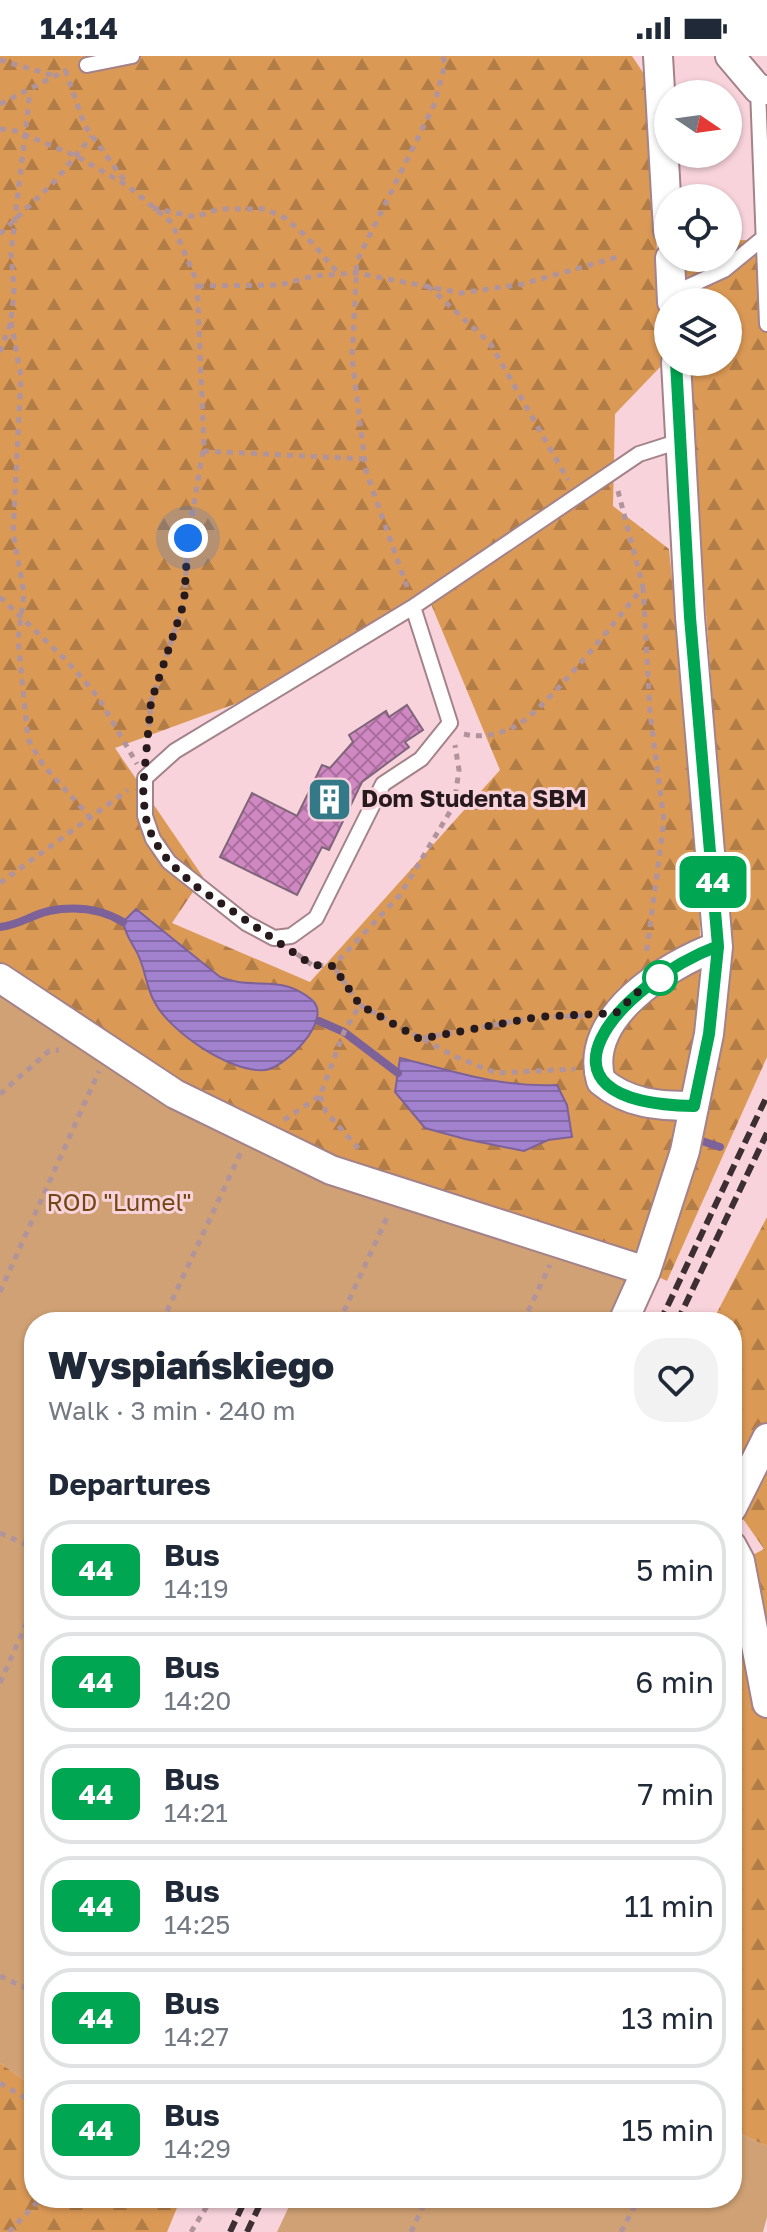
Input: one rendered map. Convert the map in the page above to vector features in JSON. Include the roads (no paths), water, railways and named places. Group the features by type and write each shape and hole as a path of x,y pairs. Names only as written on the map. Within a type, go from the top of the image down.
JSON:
{"street":[{"path":"658,56 665,184"},
{"path":"730,56 763,89"},
{"path":"628,1312 646,1271 685,1151 709,1034 718,946 690,617 677,376"},
{"path":"694,1106 636,1102 616,1093 601,1081 597,1069 603,1031 616,1013 647,986 718,946"},
{"path":"0,978 252,1142 398,1194 646,1271"},
{"path":"742,1488 767,1438"},
{"path":"742,1572 767,1703"}],"lane":[{"path":"87,65 132,56"},
{"path":"763,89 762,239 767,324"},
{"path":"691,288 724,270 762,239"},
{"path":"413,607 450,723 421,759 383,784 316,918 291,936 274,938 214,900 169,862 153,839 145,816 145,778 175,751 413,607 639,454 680,441"}],"waterway":[{"path":"0,927 49,911 68,909 97,911 123,922"},
{"path":"319,1021 344,1032 398,1073"},
{"path":"702,1141 720,1147"}],"railway":[{"path":"665,1312 767,1096"},
{"path":"682,1312 767,1133"},
{"path":"230,2232 241,2208"},
{"path":"247,2232 258,2208"}],"place":[{"name":"Dom Studenta SBM","path":"330,799"}],"park label":[{"name":"ROD \"Lumel\"","path":"119,1203"}]}
